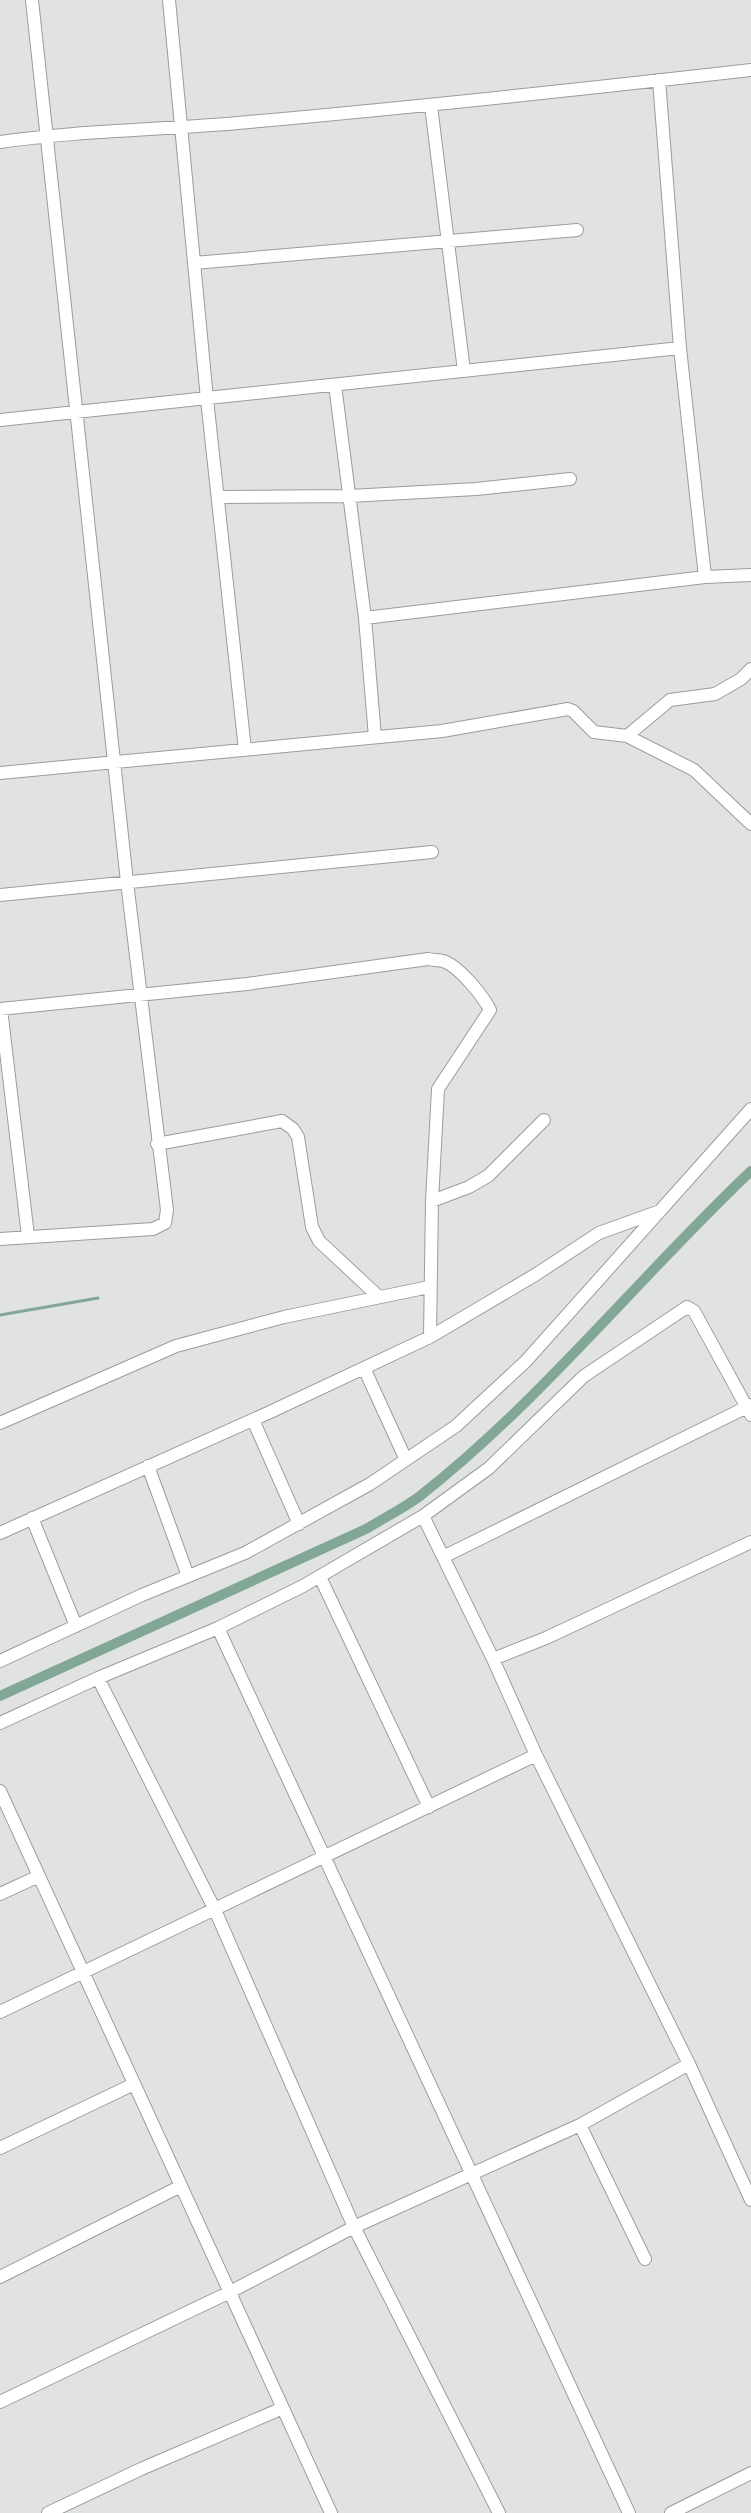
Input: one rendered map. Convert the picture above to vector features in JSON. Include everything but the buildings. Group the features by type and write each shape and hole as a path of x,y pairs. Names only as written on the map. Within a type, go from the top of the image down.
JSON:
{"street":[{"path":"0,1239 153,1229 165,1223 167,1210 157,1144 127,882 32,0"},
{"path":"169,0 207,399 245,750"},
{"path":"0,142 47,136 182,129 431,106 751,70"},
{"path":"659,80 680,348 705,577"},
{"path":"431,106 464,371"},
{"path":"194,263 577,230"},
{"path":"0,420 680,348"},
{"path":"335,385 364,618 375,737"},
{"path":"219,497 350,496 476,489 570,479"},
{"path":"364,618 705,577 751,575"},
{"path":"627,736 670,700 715,694 741,679 751,669"},
{"path":"0,773 115,764 442,730 568,709 573,711 594,732 627,736 694,770 751,824"},
{"path":"0,895 432,852"},
{"path":"28,1236 1,1009 140,996 428,959 445,961 455,968 484,998 490,1010 438,1089 429,1287 430,1337"},
{"path":"0,1661 188,1576 245,1553 370,1484 456,1426 526,1361 751,1108"},
{"path":"432,1201 469,1187 488,1176 544,1120"},
{"path":"157,1144 282,1121 293,1129 298,1137 312,1227 319,1241 379,1297"},
{"path":"0,1533 253,1420 430,1337 535,1275 599,1233 661,1210"},
{"path":"0,1423 176,1347 284,1317 429,1287"},
{"path":"0,1723 98,1678 218,1628 320,1577 423,1516 489,1468 584,1376 687,1307 694,1311 750,1409 443,1557"},
{"path":"364,1368 406,1460"},
{"path":"253,1420 299,1524"},
{"path":"148,1466 188,1576"},
{"path":"423,1516 493,1659 536,1755 689,2064 751,2200"},
{"path":"32,1518 76,1626"},
{"path":"493,1659 546,1638 751,1542"},
{"path":"320,1577 429,1807"},
{"path":"218,1628 629,2513"},
{"path":"98,1678 215,1910 354,2228 499,2513"},
{"path":"0,2012 536,1755"},
{"path":"0,1791 331,2513"},
{"path":"0,1894 39,1876"},
{"path":"0,2402 230,2292 354,2228 580,2125 689,2064"},
{"path":"0,2148 134,2084"},
{"path":"580,2125 645,2259"},
{"path":"0,2277 181,2186"},
{"path":"48,2513 141,2469 283,2408"},
{"path":"671,2513 751,2474"}],"waterway":[{"path":"0,1696 366,1529 420,1496 465,1459 549,1379 751,1171"},
{"path":"0,1315 98,1298"}]}
